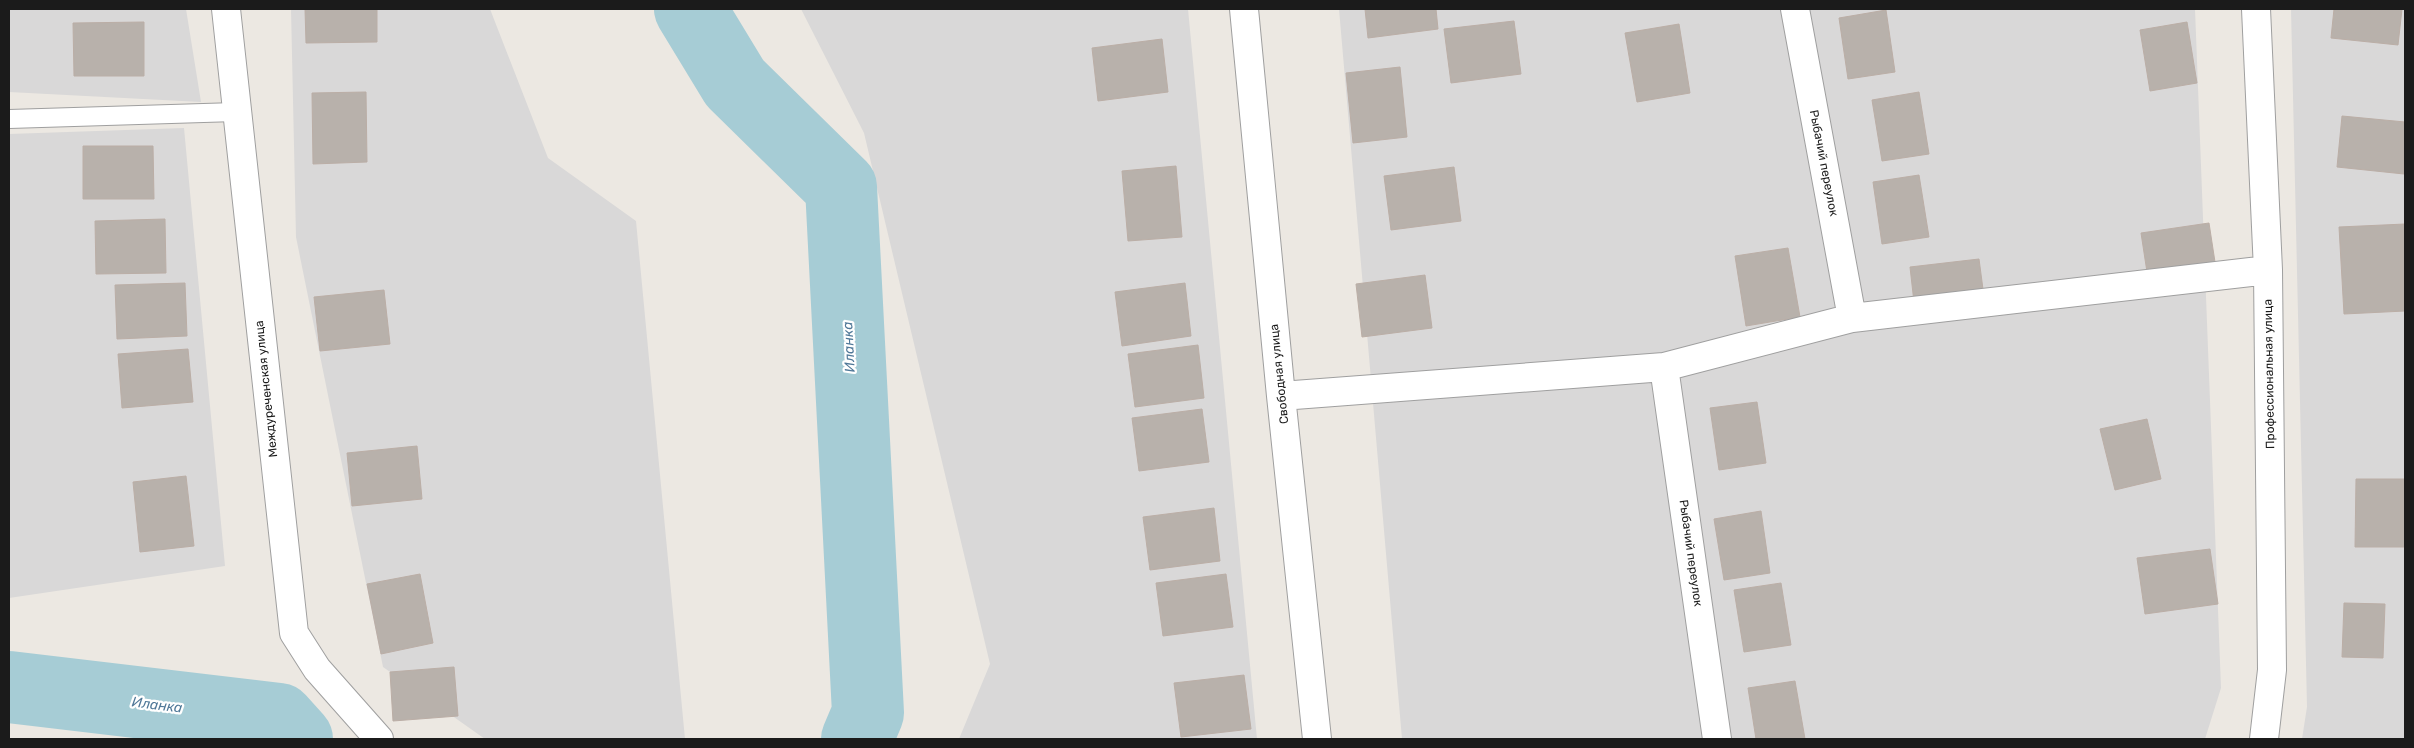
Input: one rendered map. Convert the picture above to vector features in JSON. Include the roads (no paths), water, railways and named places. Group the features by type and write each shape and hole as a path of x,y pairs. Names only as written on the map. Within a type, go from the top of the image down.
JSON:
{"street":[{"name":"Междуреченская улица","path":"226,9 294,633 316,669 379,739"},
{"name":"Свободная улица","path":"1244,9 1281,396 1317,739"},
{"name":"Рыбачий переулок","path":"1795,9 1852,318"},
{"name":"Профессиональная улица","path":"2256,9 2268,270 2272,670 2264,739"},
{"path":"1281,396 1664,367 1852,318 2268,270"},
{"name":"Рыбачий переулок","path":"1664,367 1717,739"}],"lane":[{"path":"9,119 236,112"}],"waterway":[{"name":"Иланка","path":"690,9 735,83 841,187 868,713 857,739"},
{"name":"Иланка","path":"9,687 279,719 297,739"}]}
